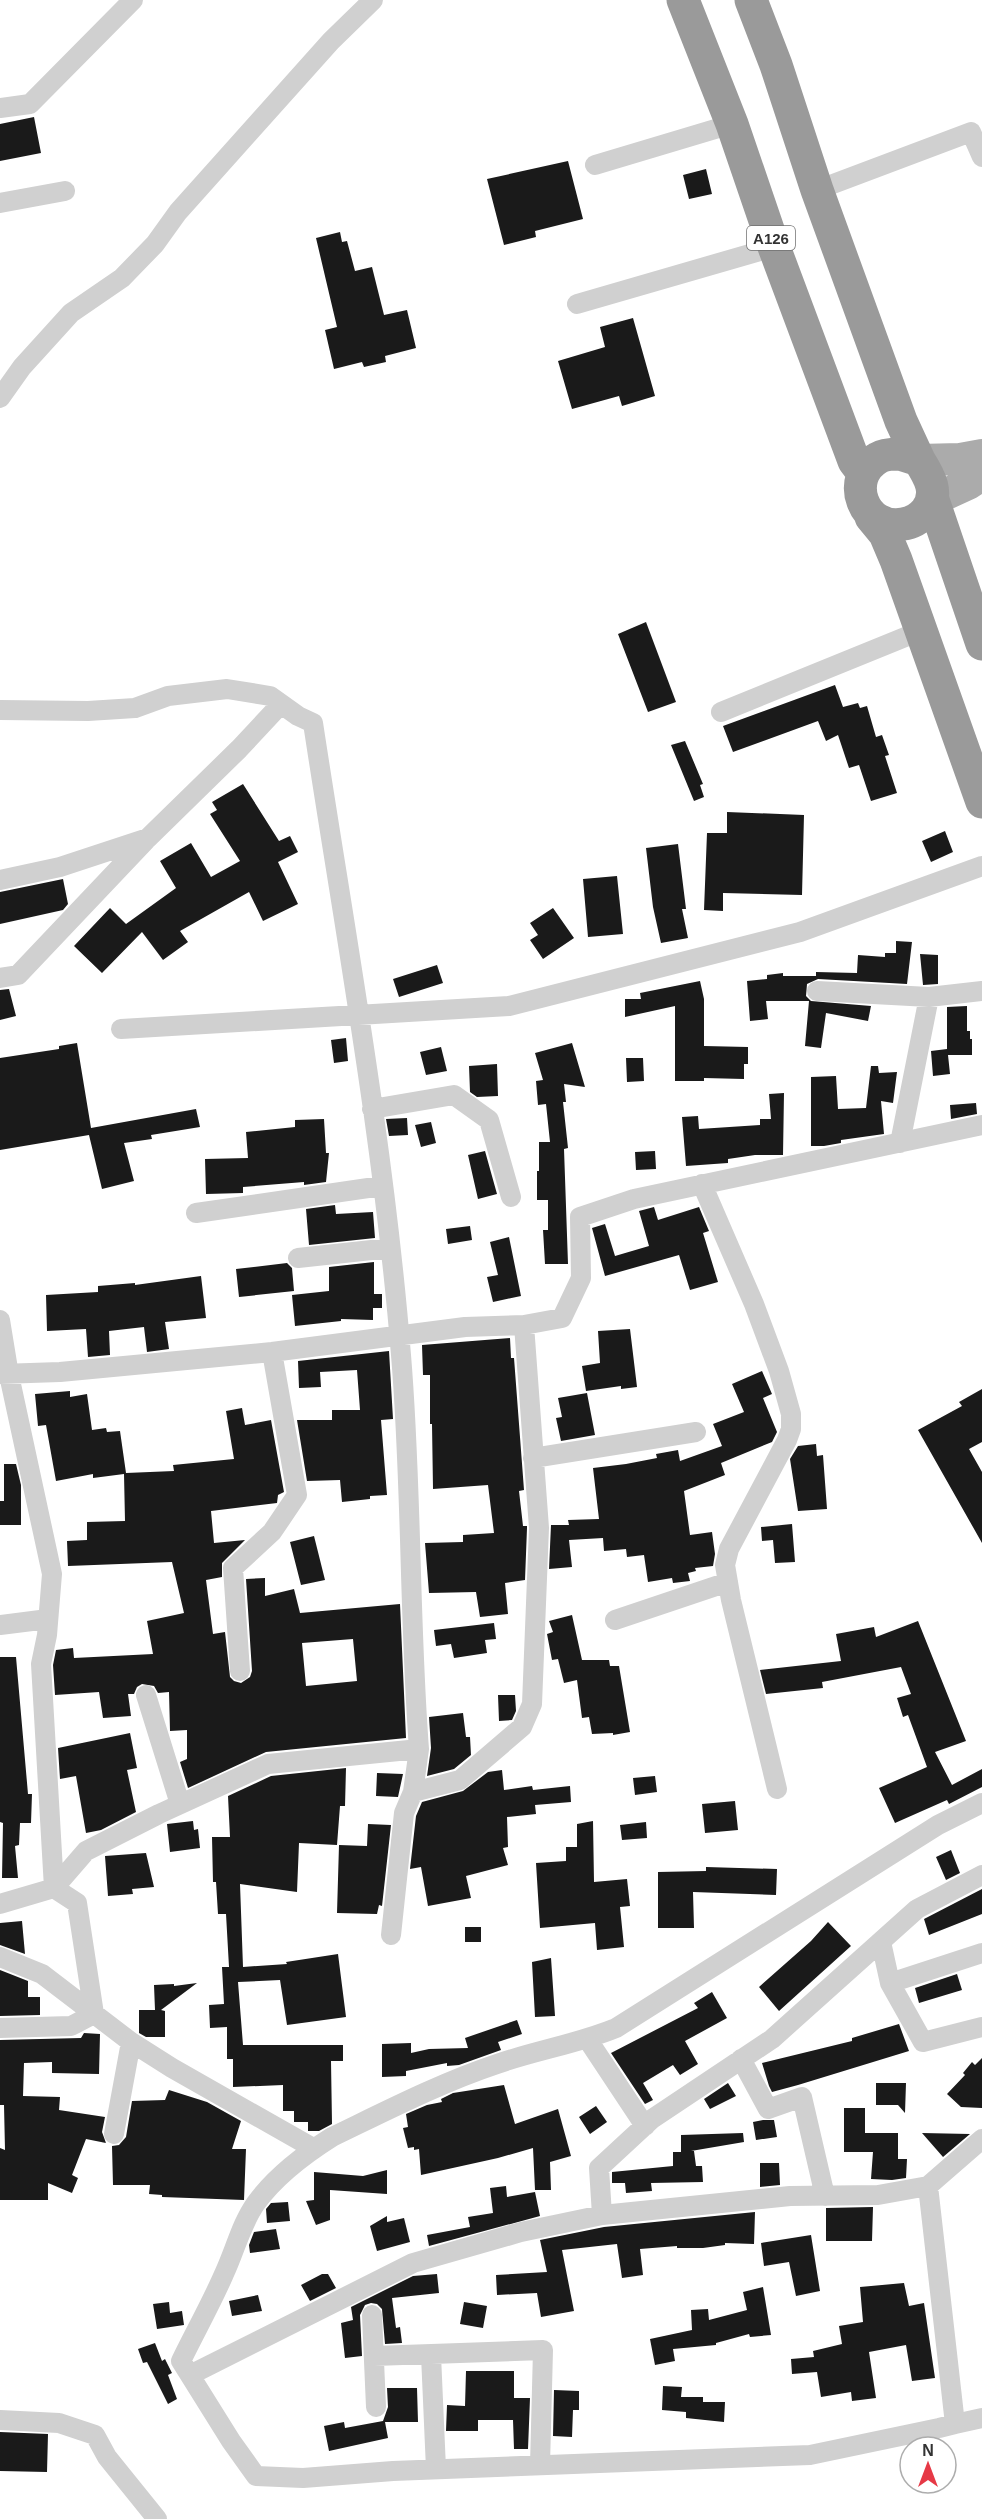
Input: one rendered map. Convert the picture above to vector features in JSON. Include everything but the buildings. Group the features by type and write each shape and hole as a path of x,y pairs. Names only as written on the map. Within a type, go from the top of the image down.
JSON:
{"highway":[{"name":"A126","path":"683,0 732,124 774,247 854,461 863,473 860,487 862,500 871,517 885,534 982,802"},
{"path":"751,0 776,64 817,190 901,421 933,486 933,500 982,644"},
{"path":"863,473 878,458 889,454 900,454 919,460"},
{"path":"871,517 888,526 906,524 918,519 933,500"}],"main road":[{"path":"919,460 960,459 982,455"},
{"path":"933,500 982,475"}],"street":[{"path":"0,108 30,104 133,0"},
{"path":"0,398 22,367 71,313 122,278 155,244 178,212 331,41 373,0"},
{"path":"596,165 732,124"},
{"path":"817,190 971,132 982,157"},
{"path":"0,203 65,191"},
{"path":"578,304 774,247"},
{"path":"721,712 920,631"},
{"path":"0,710 88,711 135,708 168,696 227,688 270,696 298,716 313,723 360,1015 399,1337 419,1749 413,1792 404,1813 391,1935"},
{"path":"0,978 18,975 148,838 281,704"},
{"path":"0,880 60,867 148,838"},
{"path":"121,1029 509,1006 800,932 982,866"},
{"path":"817,991 929,997 982,991"},
{"path":"900,1143 929,997"},
{"path":"372,1109 454,1095 489,1120 512,1197"},
{"path":"4,1375 272,1352 465,1328 524,1325 562,1318 581,1278 580,1217 634,1199 982,1125"},
{"path":"702,1184 754,1304 782,1380 791,1414 791,1429 787,1440 729,1549 725,1565 777,1789"},
{"path":"196,1213 382,1186"},
{"path":"298,1258 390,1248"},
{"path":"0,1320 4,1375 52,1574 41,1664 54,1888"},
{"path":"413,1792 460,1780 522,1727 532,1704 539,1528 524,1325"},
{"path":"240,1671 232,1568 272,1532 297,1495 272,1352"},
{"path":"533,1458 696,1432"},
{"path":"615,1620 728,1582"},
{"path":"0,1625 48,1619"},
{"path":"146,1695 180,1804"},
{"path":"0,1904 54,1888 86,1851 180,1804 268,1764 419,1749"},
{"path":"982,1803 938,1825 616,2028 588,2040 500,2063 455,2078 332,2137 314,2148 279,2179 256,2204 242,2229 224,2274 181,2361 231,2441 256,2476 303,2478 436,2469 810,2455 982,2418"},
{"path":"602,2216 599,2168 645,2126 771,2039 917,1909 982,1875"},
{"path":"54,1888 77,1903 94,2014"},
{"path":"881,1942 890,1983 923,2042 982,2027"},
{"path":"890,1983 982,1953"},
{"path":"0,1957 42,1974 131,2042 206,2089 314,2148"},
{"path":"0,2028 70,2025 94,2014"},
{"path":"588,2040 645,2126"},
{"path":"114,2134 131,2042"},
{"path":"741,2060 768,2109 802,2097 825,2196"},
{"path":"190,2375 413,2263 521,2232 602,2216 790,2196 878,2195 928,2186 982,2139"},
{"path":"928,2186 955,2424"},
{"path":"372,2316 376,2407"},
{"path":"374,2356 543,2350 540,2465"},
{"path":"431,2355 436,2469"},
{"path":"0,2420 59,2423 94,2435 107,2457 158,2519"}]}
